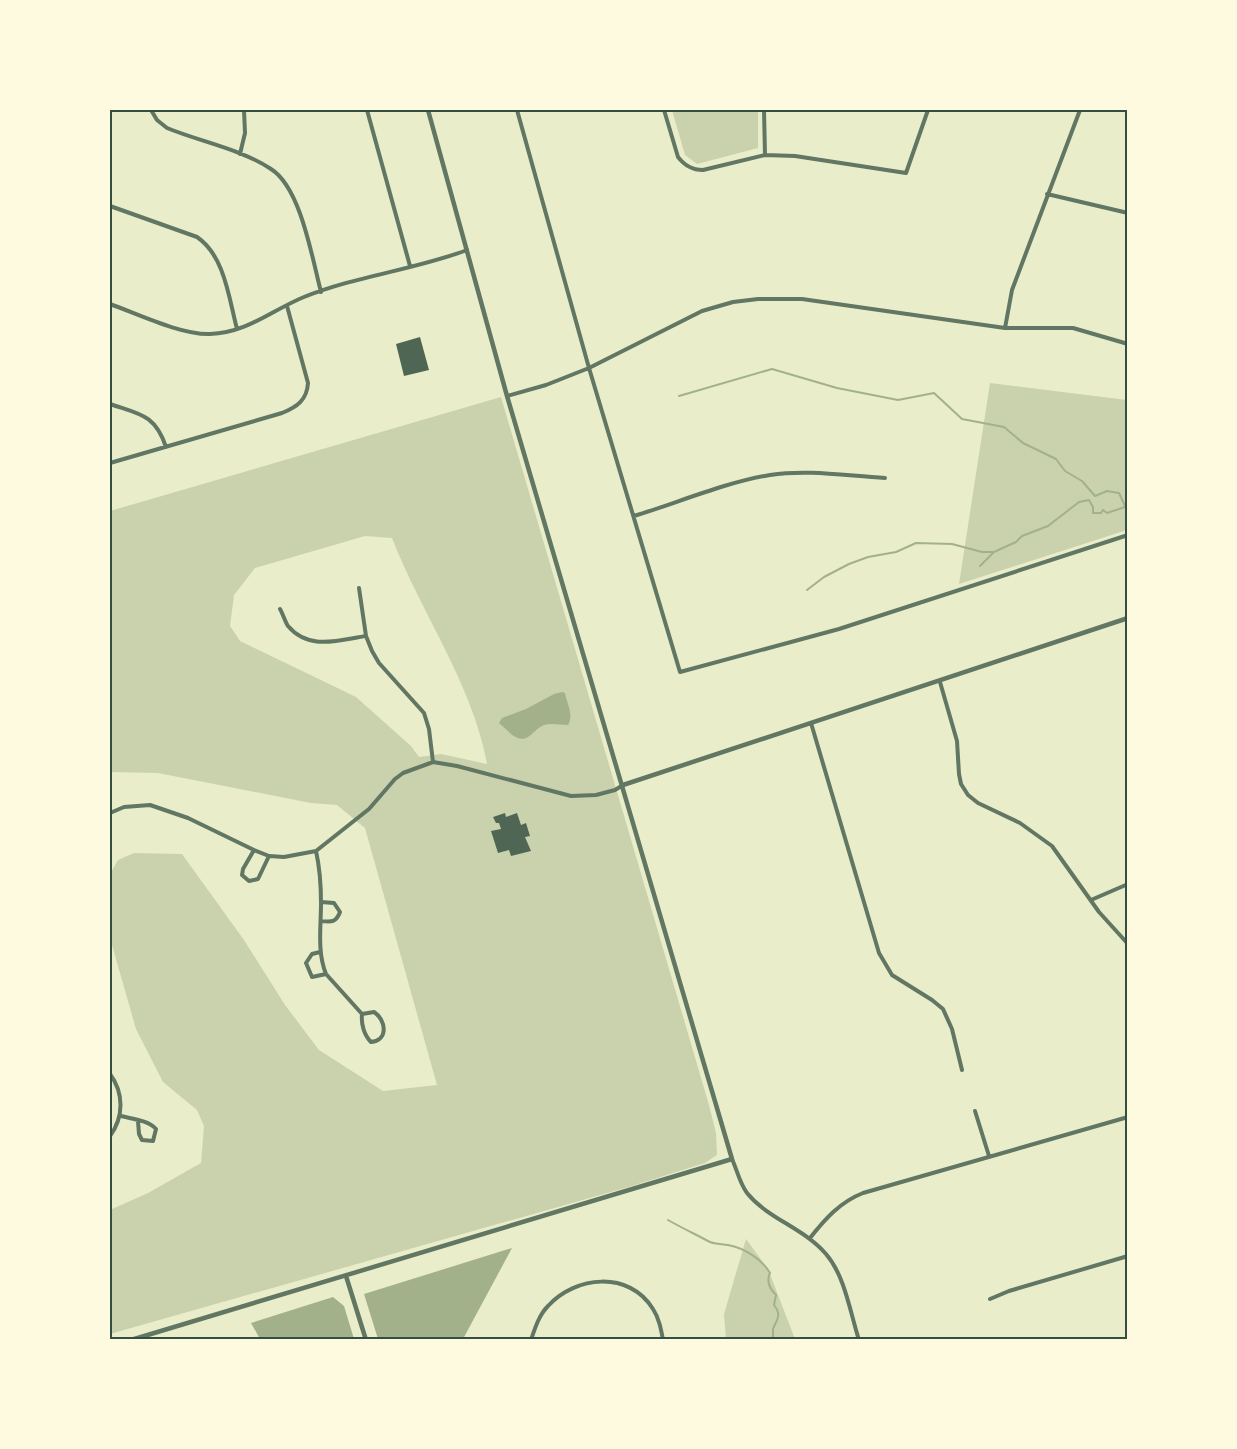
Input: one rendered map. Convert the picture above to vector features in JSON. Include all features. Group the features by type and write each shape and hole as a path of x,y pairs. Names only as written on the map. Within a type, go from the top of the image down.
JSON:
{"street":[{"path":"151,110 167,128 240,154 273,169 284,180 297,205 321,292"},
{"path":"240,154 245,133 244,110"},
{"path":"367,110 410,266"},
{"path":"429,110 507,396 732,1160 744,1189 761,1207 810,1238 828,1255 840,1277 859,1340"},
{"path":"517,110 589,368 680,672 839,629 1128,535"},
{"path":"664,110 678,157 688,167 703,170 765,155 795,156 906,172 928,110"},
{"path":"764,110 765,155"},
{"path":"1005,328 1012,290 1080,110"},
{"path":"1047,194 1128,213"},
{"path":"110,206 197,237 204,242 219,263 237,329"},
{"path":"110,304 189,332 210,334 252,325 304,297 467,250"},
{"path":"507,396 546,386 589,368 702,311 733,302 758,299 802,299 1005,328 1073,328 1128,344"},
{"path":"110,463 282,413 302,400 308,388 307,376 287,306"},
{"path":"110,404 152,421 158,426 166,447"},
{"path":"633,516 771,475 800,473 885,478"},
{"path":"359,588 366,636 379,663 424,713 429,729 433,762"},
{"path":"280,609 288,626 310,642 366,636"},
{"path":"110,813 137,805 150,805 188,818 269,856 300,856 316,851 369,809 395,779 404,773 433,762 457,766 571,796 596,795 1128,618"},
{"path":"940,682 957,741 959,774 968,795 978,803 1043,837 1060,855 1099,912 1128,944"},
{"path":"811,723 879,953 892,975 943,1009 952,1029 962,1070"},
{"path":"254,850 242,875 249,881 258,879 269,856"},
{"path":"316,851 320,874 320,952 326,974 362,1014"},
{"path":"1091,900 1128,884"},
{"path":"321,902 334,903 340,912 338,919 333,922 321,921"},
{"path":"320,952 312,954 306,963 312,977 326,974"},
{"path":"374,1012 379,1016 385,1030 383,1036 377,1041 371,1041 366,1037 361,1021 362,1014 374,1012"},
{"path":"110,1074 118,1091 121,1116 110,1136"},
{"path":"975,1112 989,1156"},
{"path":"121,1116 152,1125 156,1129 153,1141 142,1140 138,1121"},
{"path":"810,1238 831,1214 856,1196 885,1185 1128,1117"},
{"path":"130,1340 732,1160"},
{"path":"990,1299 1009,1291 1128,1257"},
{"path":"346,1276 366,1340"},
{"path":"531,1340 540,1317 555,1299 571,1288 585,1283 607,1281 628,1287 648,1301 657,1318 663,1340"}],"shaded area":[{"path":"672,110 758,110 758,148 697,164 685,155"},
{"path":"990,383 1127,400 1127,530 959,584"},
{"path":"501,397 709,1105 716,1133 717,1155 705,1163 632,1186 110,1334 110,1210 148,1193 201,1163 204,1126 197,1110 163,1082 136,1029 110,938 110,874 118,860 134,853 182,854 244,940 285,1005 319,1050 383,1091 437,1085 365,828 337,805 311,803 158,773 110,772 110,511","holes":["365,536 392,538 470,706 487,764 441,754 419,757 411,746 356,697 240,641 230,626 234,595 255,568"]},
{"path":"562,692 565,693 570,709 568,725 544,725 528,737 520,739 499,723 502,718"},
{"path":"746,1239 768,1269 795,1339 726,1339 724,1314"},
{"path":"512,1248 463,1339 378,1339 364,1294"},
{"path":"333,1297 344,1306 354,1339 260,1339 251,1323"}],"building":[{"path":"420,337 429,370 404,376 396,344"},
{"path":"505,813 506,817 517,813 521,825 526,823 530,836 525,837 531,851 511,856 509,850 498,853 491,831 501,829 493,817"}],"waterway":[{"path":"679,396 772,369 837,388 898,400 934,393 962,419 1004,427 1023,443 1056,459 1065,471 1082,481 1095,496 1107,491 1119,493 1125,506"},
{"path":"807,590 824,577 849,564 868,557 896,552 916,543 952,544 982,552 994,552 1016,542 1022,536 1048,526 1079,502 1089,500 1093,513 1101,513 1103,510 1107,513 1128,506"},
{"path":"980,566 993,553"},
{"path":"668,1220 710,1242 734,1246 746,1251 767,1268 770,1273 769,1285 776,1295 774,1305 778,1314 773,1329 773,1340"}]}
